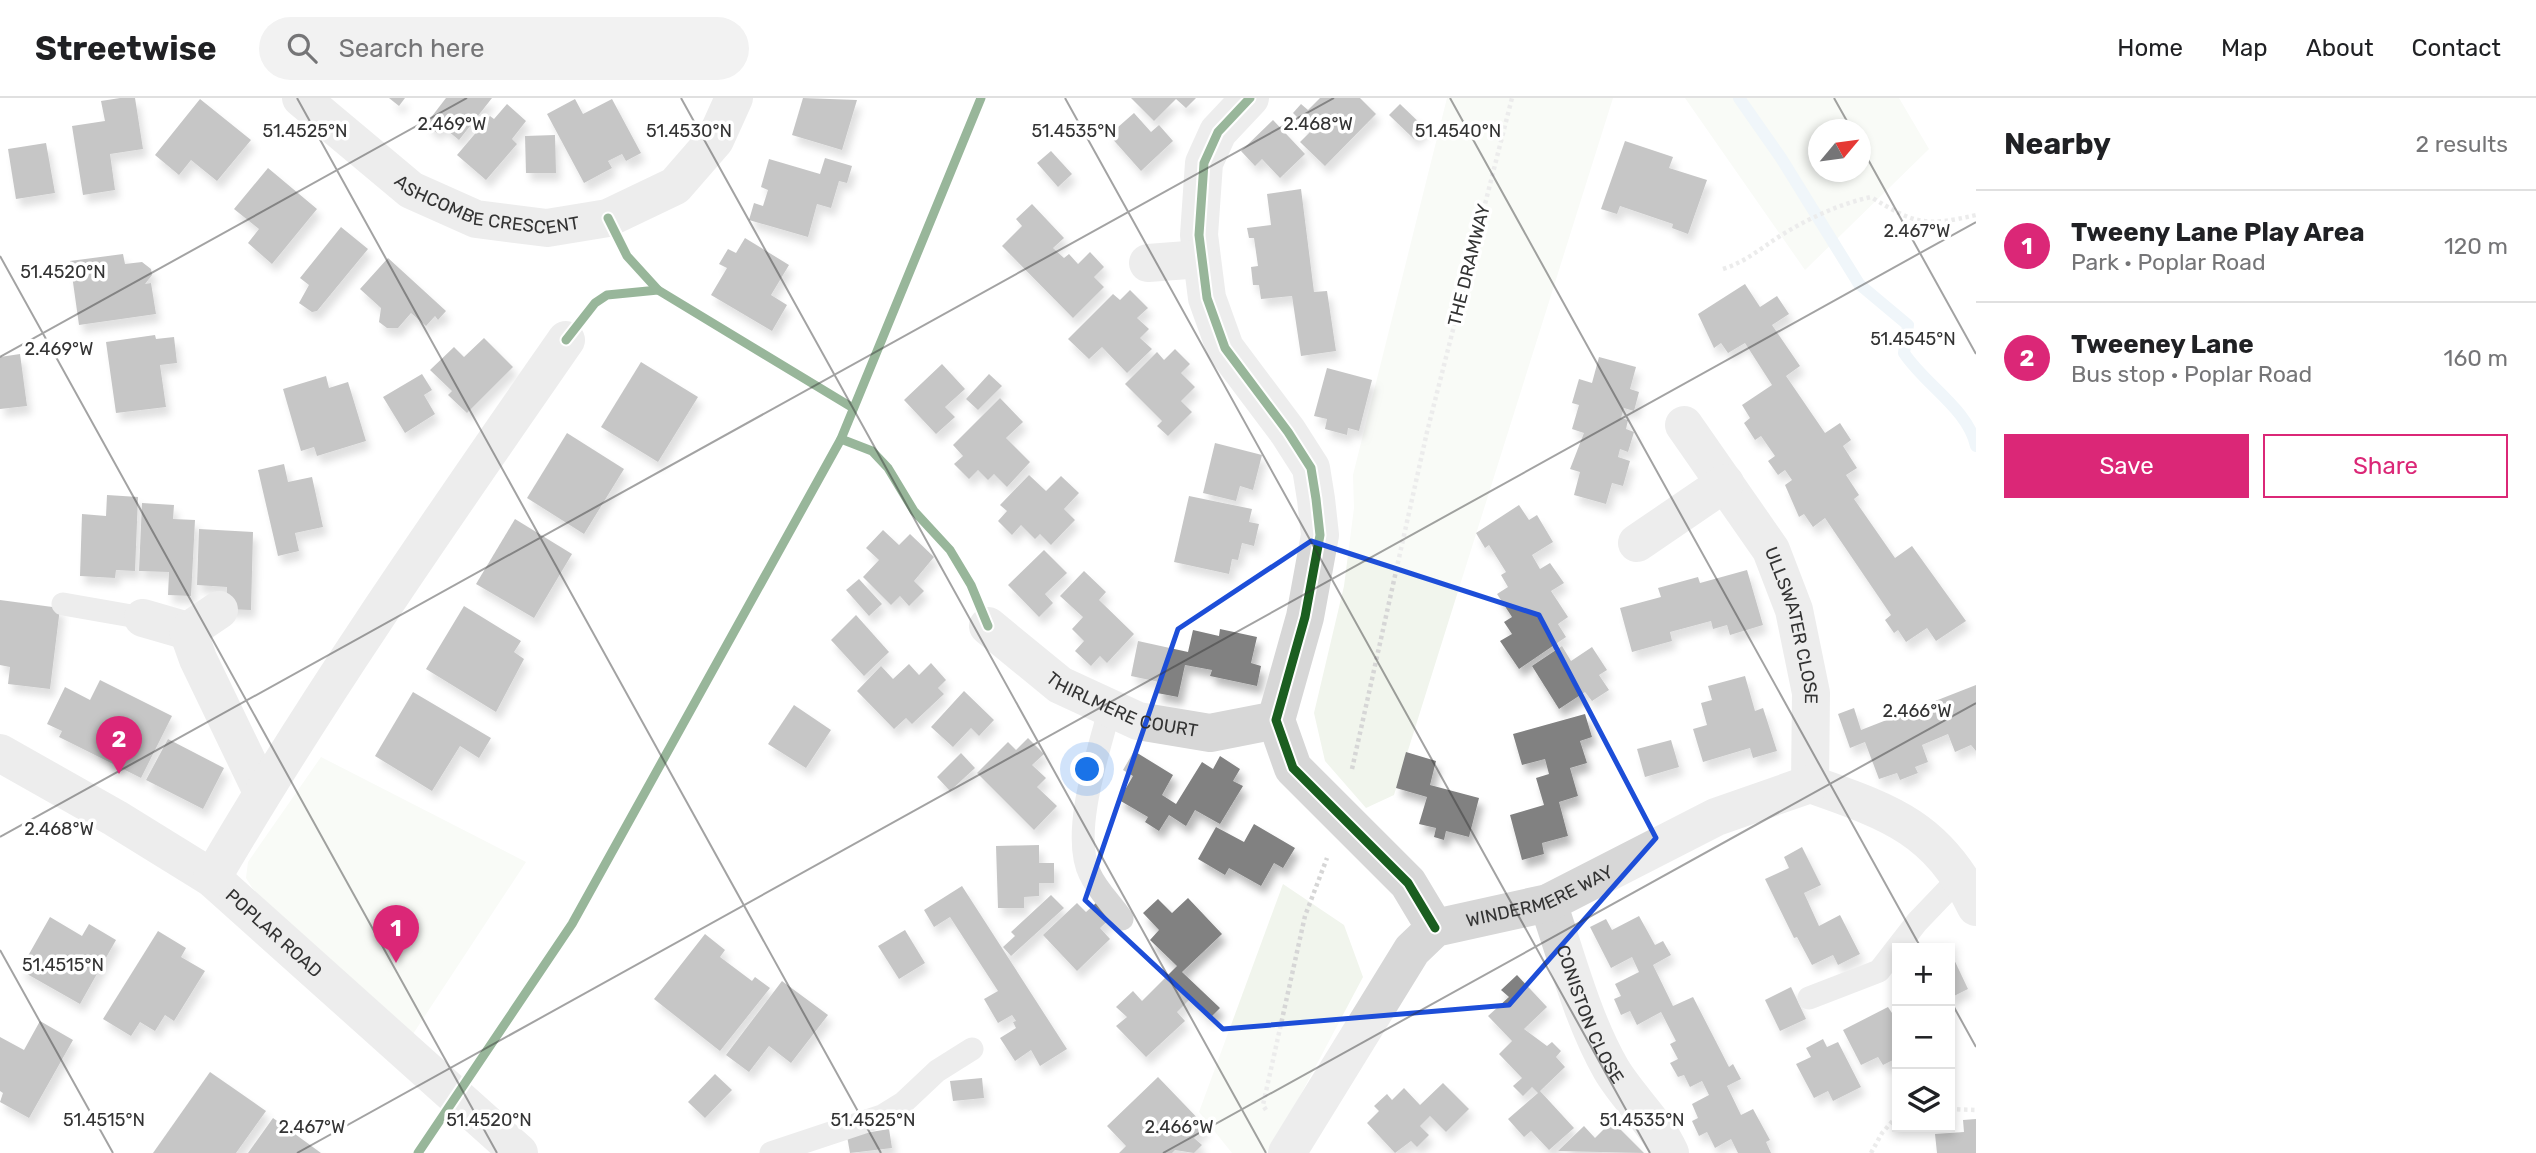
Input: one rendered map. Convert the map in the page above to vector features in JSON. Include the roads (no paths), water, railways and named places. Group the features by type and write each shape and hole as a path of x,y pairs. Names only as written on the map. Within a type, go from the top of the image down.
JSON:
{"street":[{"name":"ASHCOMBE CRESCENT","path":"301,98 411,190 476,219 547,228 608,218 674,186 715,140 734,98"},
{"path":"1250,98 1218,132 1204,163 1199,235 1207,298 1225,348 1288,432 1311,468 1316,499 1320,535 1306,617 1276,720 1293,768 1408,883 1435,928 1412,950 1287,1153"},
{"path":"1148,263 1201,259"},
{"path":"212,878 262,792 454,501 566,340"},
{"name":"ULLSWATER CLOSE","path":"1684,425 1771,550 1794,610 1811,693 1810,784"},
{"path":"1637,543 1725,483"},
{"path":"144,618 203,620 241,716 262,792"},
{"name":"THIRLMERE COURT","path":"988,626 1060,685 1138,721 1210,733 1276,720"},
{"name":"POPLAR ROAD","path":"0,753 115,818 212,878 519,1153"},
{"path":"1810,784 1877,807 1933,842 1968,892"},
{"name":"WINDERMERE WAY","path":"1435,928 1548,903 1716,817 1810,784"},
{"name":"CONISTON CLOSE","path":"1548,903 1592,1033 1613,1071 1664,1140 1670,1153"}],"lane":[{"path":"63,604 144,618"},
{"path":"1110,708 1086,801 1085,850 1089,873 1122,919"},
{"path":"1809,998 1879,971 1917,922 1968,892"},
{"path":"771,1153 883,1116 903,1103 937,1071 972,1049"}],"waterway":[{"path":"1739,98 1781,158 1859,284 1908,325 1904,353 1964,420 1976,446"}],"place":[{"name":"Tweeney Lane","path":"119,774"},
{"name":"Tweeny Lane Play Area","path":"396,963"}]}
